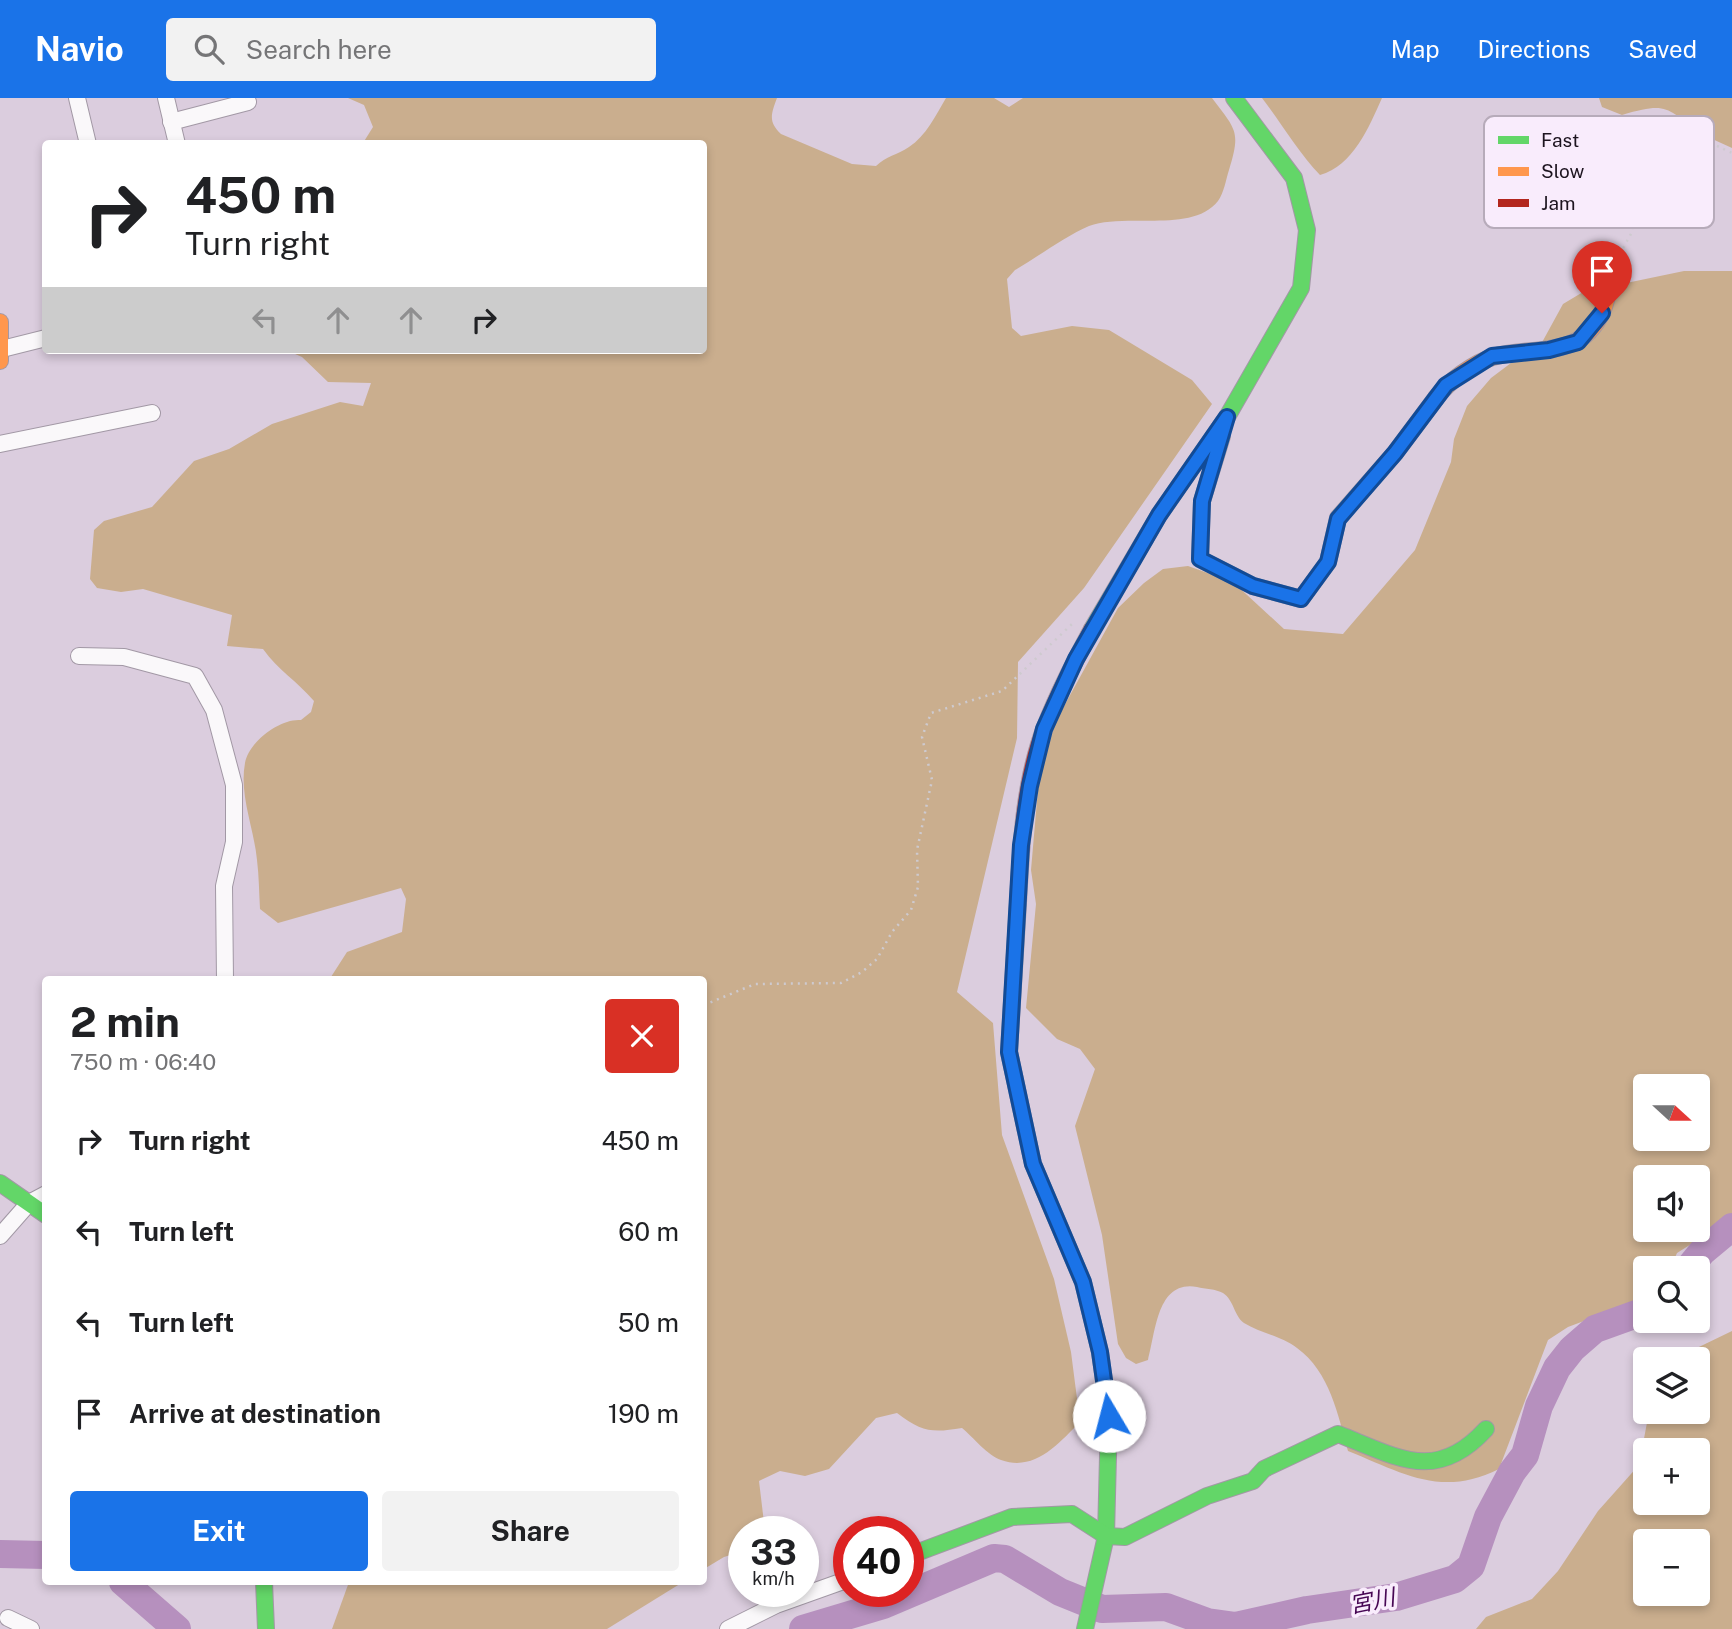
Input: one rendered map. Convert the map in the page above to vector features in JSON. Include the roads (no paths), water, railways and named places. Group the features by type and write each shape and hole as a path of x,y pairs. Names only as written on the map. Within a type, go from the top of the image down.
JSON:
{"main road":[{"path":"1085,1629 1106,1536 1109,1416 1100,1352 1083,1282 1033,1164 1009,1052 1021,845 1030,786 1044,729 1076,659 1159,515 1227,417 1301,288 1307,230 1294,178 1234,98"},
{"path":"1227,417 1202,501 1200,559 1253,586 1301,599 1328,562 1338,519 1395,453 1446,385 1492,356 1549,350 1578,342 1602,313 1612,270"},
{"path":"0,322 1,355"},
{"path":"0,1183 42,1212"},
{"path":"924,1550 1012,1517 1072,1514 1106,1536 1125,1537 1207,1496 1253,1481 1264,1469 1338,1434 1409,1459 1438,1463 1448,1462 1468,1451 1486,1429"},
{"path":"264,1585 266,1629"}],"street":[{"path":"77,98 87,140"},
{"path":"166,98 176,140"},
{"path":"171,122 248,102"},
{"path":"1,355 42,340"},
{"path":"0,444 152,413"},
{"path":"79,656 124,657 195,676 214,710 234,785 233,842 224,886 225,976"},
{"path":"0,1236 29,1203 42,1196"},
{"path":"728,1629 776,1605 833,1585"},
{"path":"8,1618 31,1629"}],"waterway":[{"name":"宮川","path":"1699,1256 1732,1227"},
{"name":"宮川","path":"803,1629 883,1605 994,1558 1005,1559 1060,1592 1102,1609 1166,1607 1207,1622 1236,1626 1307,1610 1396,1597 1455,1579 1471,1566 1488,1517 1512,1472 1525,1455 1539,1406 1557,1368 1572,1349 1595,1329 1633,1315"},
{"name":"宮川","path":"0,1554 42,1555"},
{"name":"宮川","path":"126,1585 177,1629"}]}
